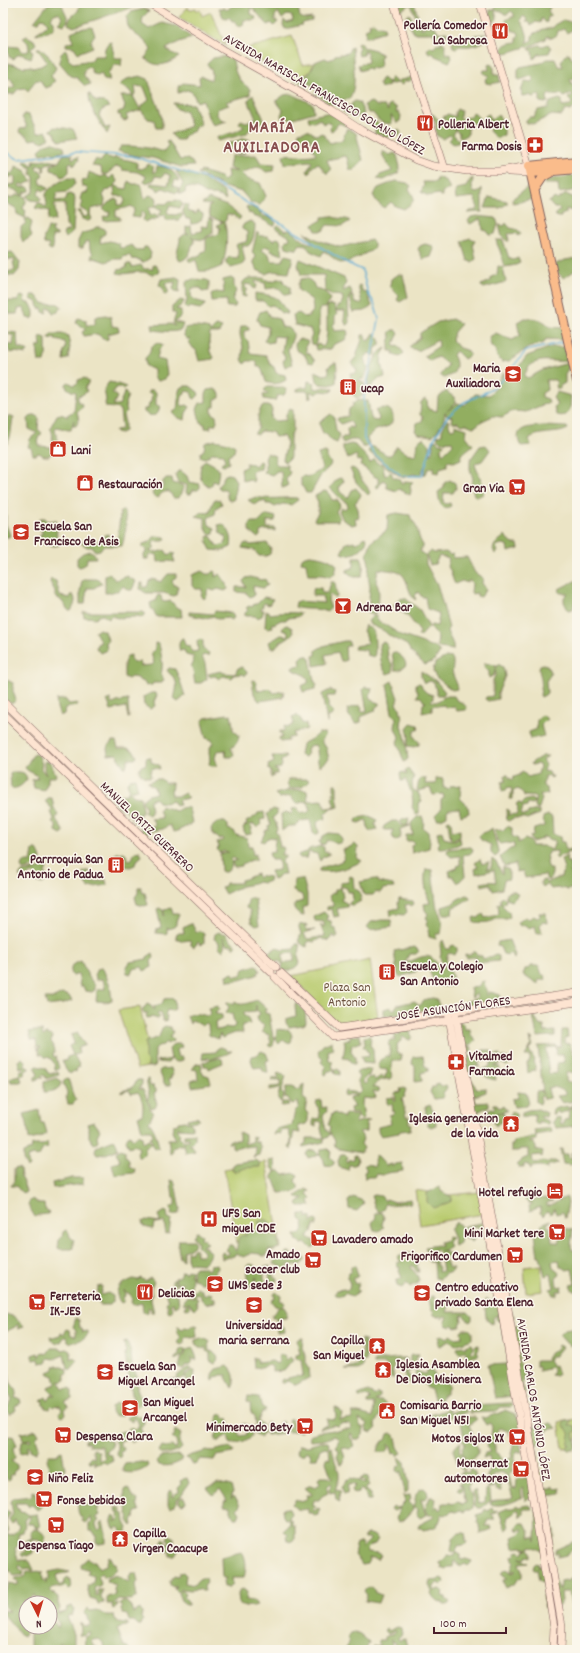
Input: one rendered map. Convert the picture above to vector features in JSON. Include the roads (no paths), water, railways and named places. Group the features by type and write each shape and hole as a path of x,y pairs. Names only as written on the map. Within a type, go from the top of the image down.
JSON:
{"main road":[{"name":"AVENIDA MARISCAL FRANCISCO SOLANO LÓPEZ","path":"149,3 224,50 329,109 361,130 424,164 445,169 479,172 530,169 555,171 577,169"},
{"path":"394,3 445,169"},
{"path":"480,3 530,169 577,381"},
{"path":"525,153 532,160 544,164"},
{"name":"AVENIDA MARISCAL FRANCISCO SOLANO LÓPEZ","path":"499,171 517,173 544,164 577,161"},
{"path":"535,189 543,177 555,171"},
{"path":"517,173 529,180 535,189"},
{"name":"MANUEL ORTIZ GUERRERO","path":"3,701 276,972 333,1037"},
{"name":"MANUEL ORTIZ GUERRERO","path":"3,713 276,972 339,1028"},
{"name":"JOSÉ ASUNCIÓN FLORES","path":"339,1028 577,993"},
{"name":"JOSÉ ASUNCIÓN FLORES","path":"333,1037 577,1002"},
{"name":"AVENIDA CARLOS ANTÓNIO LÓPEZ","path":"451,1011 506,1297 524,1413 562,1626 561,1650"},
{"name":"AVENIDA CARLOS ANTÓNIO LÓPEZ","path":"453,1019 554,1627 554,1650"},
{"path":"374,1023 375,1031"}],"waterway":[{"path":"3,150 18,159 76,152 132,156 207,179 349,264 362,270 368,293 374,303 379,319 364,397 364,439 375,455 402,476 422,476 434,439 447,417 463,403 488,391 501,381 526,351 564,342"},
{"path":"572,339 577,336"}],"place":[{"name":"Pollería Comedor La Sabrosa","path":"500,31"},
{"name":"Polleria Albert","path":"425,123"},
{"name":"Farma Dosis","path":"535,145"},
{"name":"Maria Auxiliadora","path":"513,374"},
{"name":"ucap","path":"348,387"},
{"name":"Lani","path":"58,449"},
{"name":"Restauración","path":"85,483"},
{"name":"Gran Via","path":"517,487"},
{"name":"Escuela San Francisco de Asis","path":"21,532"},
{"name":"Adrena Bar","path":"343,606"},
{"name":"Parrroquia San Antonio de Padua","path":"116,865"},
{"name":"Escuela y Colegio San Antonio","path":"387,972"},
{"name":"Vitalmed Farmacia","path":"456,1062"},
{"name":"Iglesia generacion de la vida","path":"511,1124"},
{"name":"Hotel refugio","path":"555,1191"},
{"name":"UFS San miguel CDE","path":"209,1219"},
{"name":"Mini Market tere","path":"557,1232"},
{"name":"Lavadero amado","path":"319,1238"},
{"name":"Frigorifico Cardumen","path":"515,1255"},
{"name":"Amado soccer club","path":"313,1260"},
{"name":"UMS sede 3","path":"215,1284"},
{"name":"Delicias","path":"145,1292"},
{"name":"Centro educativo privado Santa Elena","path":"422,1293"},
{"name":"Ferreteria IK-JES","path":"37,1302"},
{"name":"Universidad maria serrana","path":"254,1305"},
{"name":"Capilla San Miguel","path":"377,1346"},
{"name":"Iglesia Asamblea De Dios Misionera","path":"383,1370"},
{"name":"Escuela San Miguel Arcangel","path":"105,1372"},
{"name":"San Miguel Arcangel","path":"130,1408"},
{"name":"Comisaria Barrio San Miguel N51","path":"387,1411"},
{"name":"Minimercado Bety","path":"305,1426"},
{"name":"Despensa Clara","path":"63,1435"},
{"name":"Motos siglos XX","path":"517,1437"},
{"name":"Monserrat automotores","path":"521,1469"},
{"name":"Niño Feliz","path":"35,1477"},
{"name":"Fonse bebidas","path":"44,1499"},
{"name":"Despensa Tiago","path":"56,1525"},
{"name":"Capilla Virgen Caacupe","path":"120,1539"}],"district":[{"name":"MARÍA AUXILIADORA","path":"272,136"}],"park label":[{"name":"Plaza San Antonio","path":"347,994"}]}
